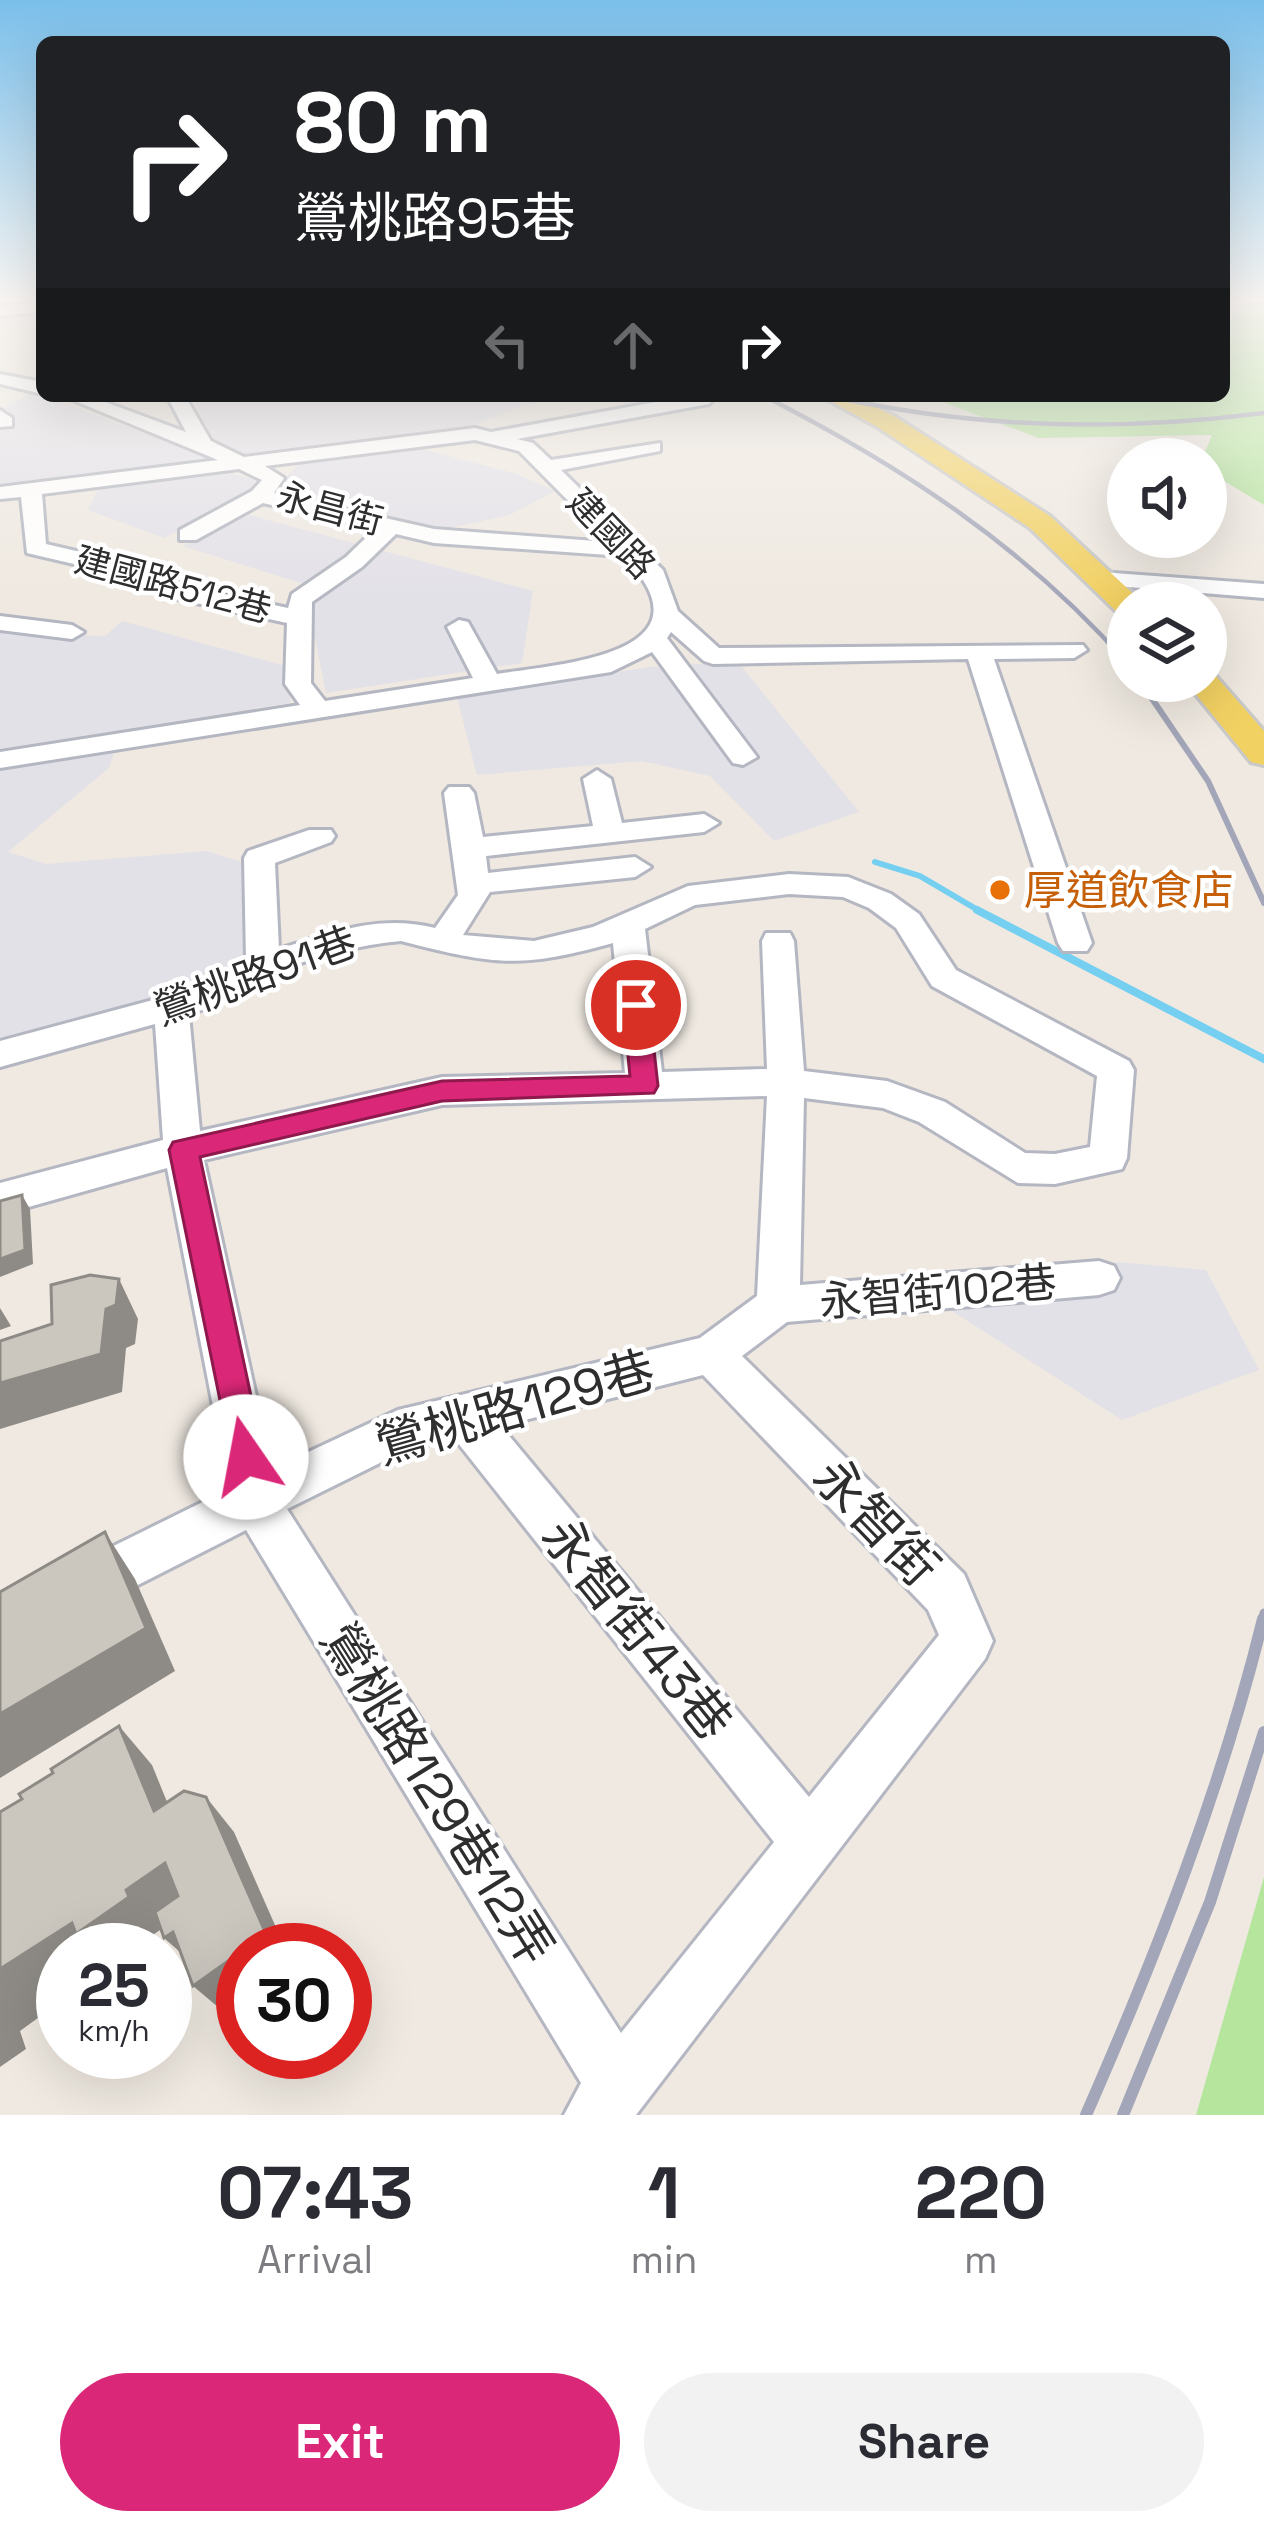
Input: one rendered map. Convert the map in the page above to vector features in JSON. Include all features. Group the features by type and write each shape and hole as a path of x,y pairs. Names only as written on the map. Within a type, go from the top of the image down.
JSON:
{"main road":[{"path":"845,402 885,421 1040,522 1107,586"},
{"path":"1220,702 1264,754"}],"street":[{"name":"永昌街","path":"88,402 203,445 274,478 260,496 434,536 629,550"},
{"path":"179,402 203,445"},
{"path":"0,493 475,434 498,436 687,402"},
{"name":"建國路","path":"0,760 611,664 660,626 665,594 629,550 526,447 498,436"},
{"path":"546,466 653,447"},
{"name":"建國路512巷","path":"31,489 26,543 35,548 146,574 182,593 299,618"},
{"path":"188,536 260,496"},
{"path":"318,710 298,684 300,599 354,562 391,526"},
{"path":"1100,579 1264,591"},
{"path":"0,622 72,632"},
{"path":"660,626 713,656 1074,650"},
{"path":"660,626 743,757"},
{"path":"459,627 489,683"},
{"path":"978,650 1075,943"},
{"path":"597,779 610,833"},
{"path":"443,941 474,895 459,793"},
{"path":"470,848 704,823"},
{"path":"263,965 259,858 320,836"},
{"path":"473,884 635,867"},
{"name":"鶯桃路91巷","path":"0,1054 205,998 263,965 363,934 401,930 482,951 534,952 604,935 688,896 789,884 848,887 908,921 944,978 1116,1070 1108,1158 1055,1169 1018,1168 932,1112 887,1095 785,1082"},
{"path":"628,923 644,1086"},
{"path":"711,1354 778,1305 785,1082 778,941"},
{"path":"171,1008 184,1150 255,1501"},
{"path":"0,1199 184,1150 442,1091 785,1082"},
{"name":"永智街102巷","path":"778,1305 1099,1278"},
{"name":"鶯桃路129巷","path":"0,1630 398,1431 711,1354"},
{"name":"永智街","path":"608,2101 967,1641 946,1592 711,1354"},
{"name":"永智街43巷","path":"464,1415 810,1842"},
{"name":"鶯桃路129巷12弄","path":"255,1501 608,2101"}],"shaded area":[{"path":"18,401 59,402 225,462 0,489 0,409"},
{"path":"195,402 539,402 466,428 247,456 215,442"},
{"path":"422,449 514,473 556,491 509,515 436,531 271,493 302,461"},
{"path":"227,472 256,480 249,497 164,538 88,510 99,487"},
{"path":"242,513 533,591 522,663 326,693 304,584 183,546"},
{"path":"122,621 289,667 290,703 0,749 0,633 105,636"},
{"path":"738,662 859,812 774,841 710,776 642,761 477,775 457,698 649,667"},
{"path":"114,753 109,768 8,852 46,864 207,851 241,862 247,874 247,957 193,992 0,1038 0,771"},
{"path":"1117,1262 1206,1270 1259,1370 1122,1420 949,1309"}],"green space":[{"path":"1264,401 1264,505 1227,483 1227,438 1039,438 945,403"},
{"path":"1264,1877 1264,2115 1196,2115"}],"building":[{"path":"22,1195 25,1250 0,1259 0,1201"},
{"path":"90,1275 119,1279 116,1305 106,1309 101,1354 0,1383 0,1341 52,1324 51,1285"},
{"path":"105,1532 146,1628 0,1714 0,1592"},
{"path":"119,1726 154,1811 184,1791 206,1797 261,1923 216,1923 216,1970 193,1986 192,1923 159,1923 155,1912 178,1896 165,1863 126,1890 129,1897 92,1923 36,1923 36,1946 0,1969 0,1812 53,1773 51,1769"}],"waterway":[{"path":"875,862 920,876 983,913"},
{"path":"977,910 1264,1059"}],"railway":[{"path":"775,402 864,451 958,512 1046,582 1107,642"},
{"path":"859,402 938,415 1046,424 1155,423 1264,413"},
{"path":"1154,702 1208,781 1264,903"},
{"path":"1262,1622 1264,1613"},
{"path":"1086,2115 1185,1870 1228,1746 1263,1619"},
{"path":"1123,2115 1210,1902 1264,1732"}],"place":[{"name":"厚道飲食店","path":"1000,890"}],"route":[{"path":"246,1457 184,1150 442,1091 644,1086 636,1005"}]}
